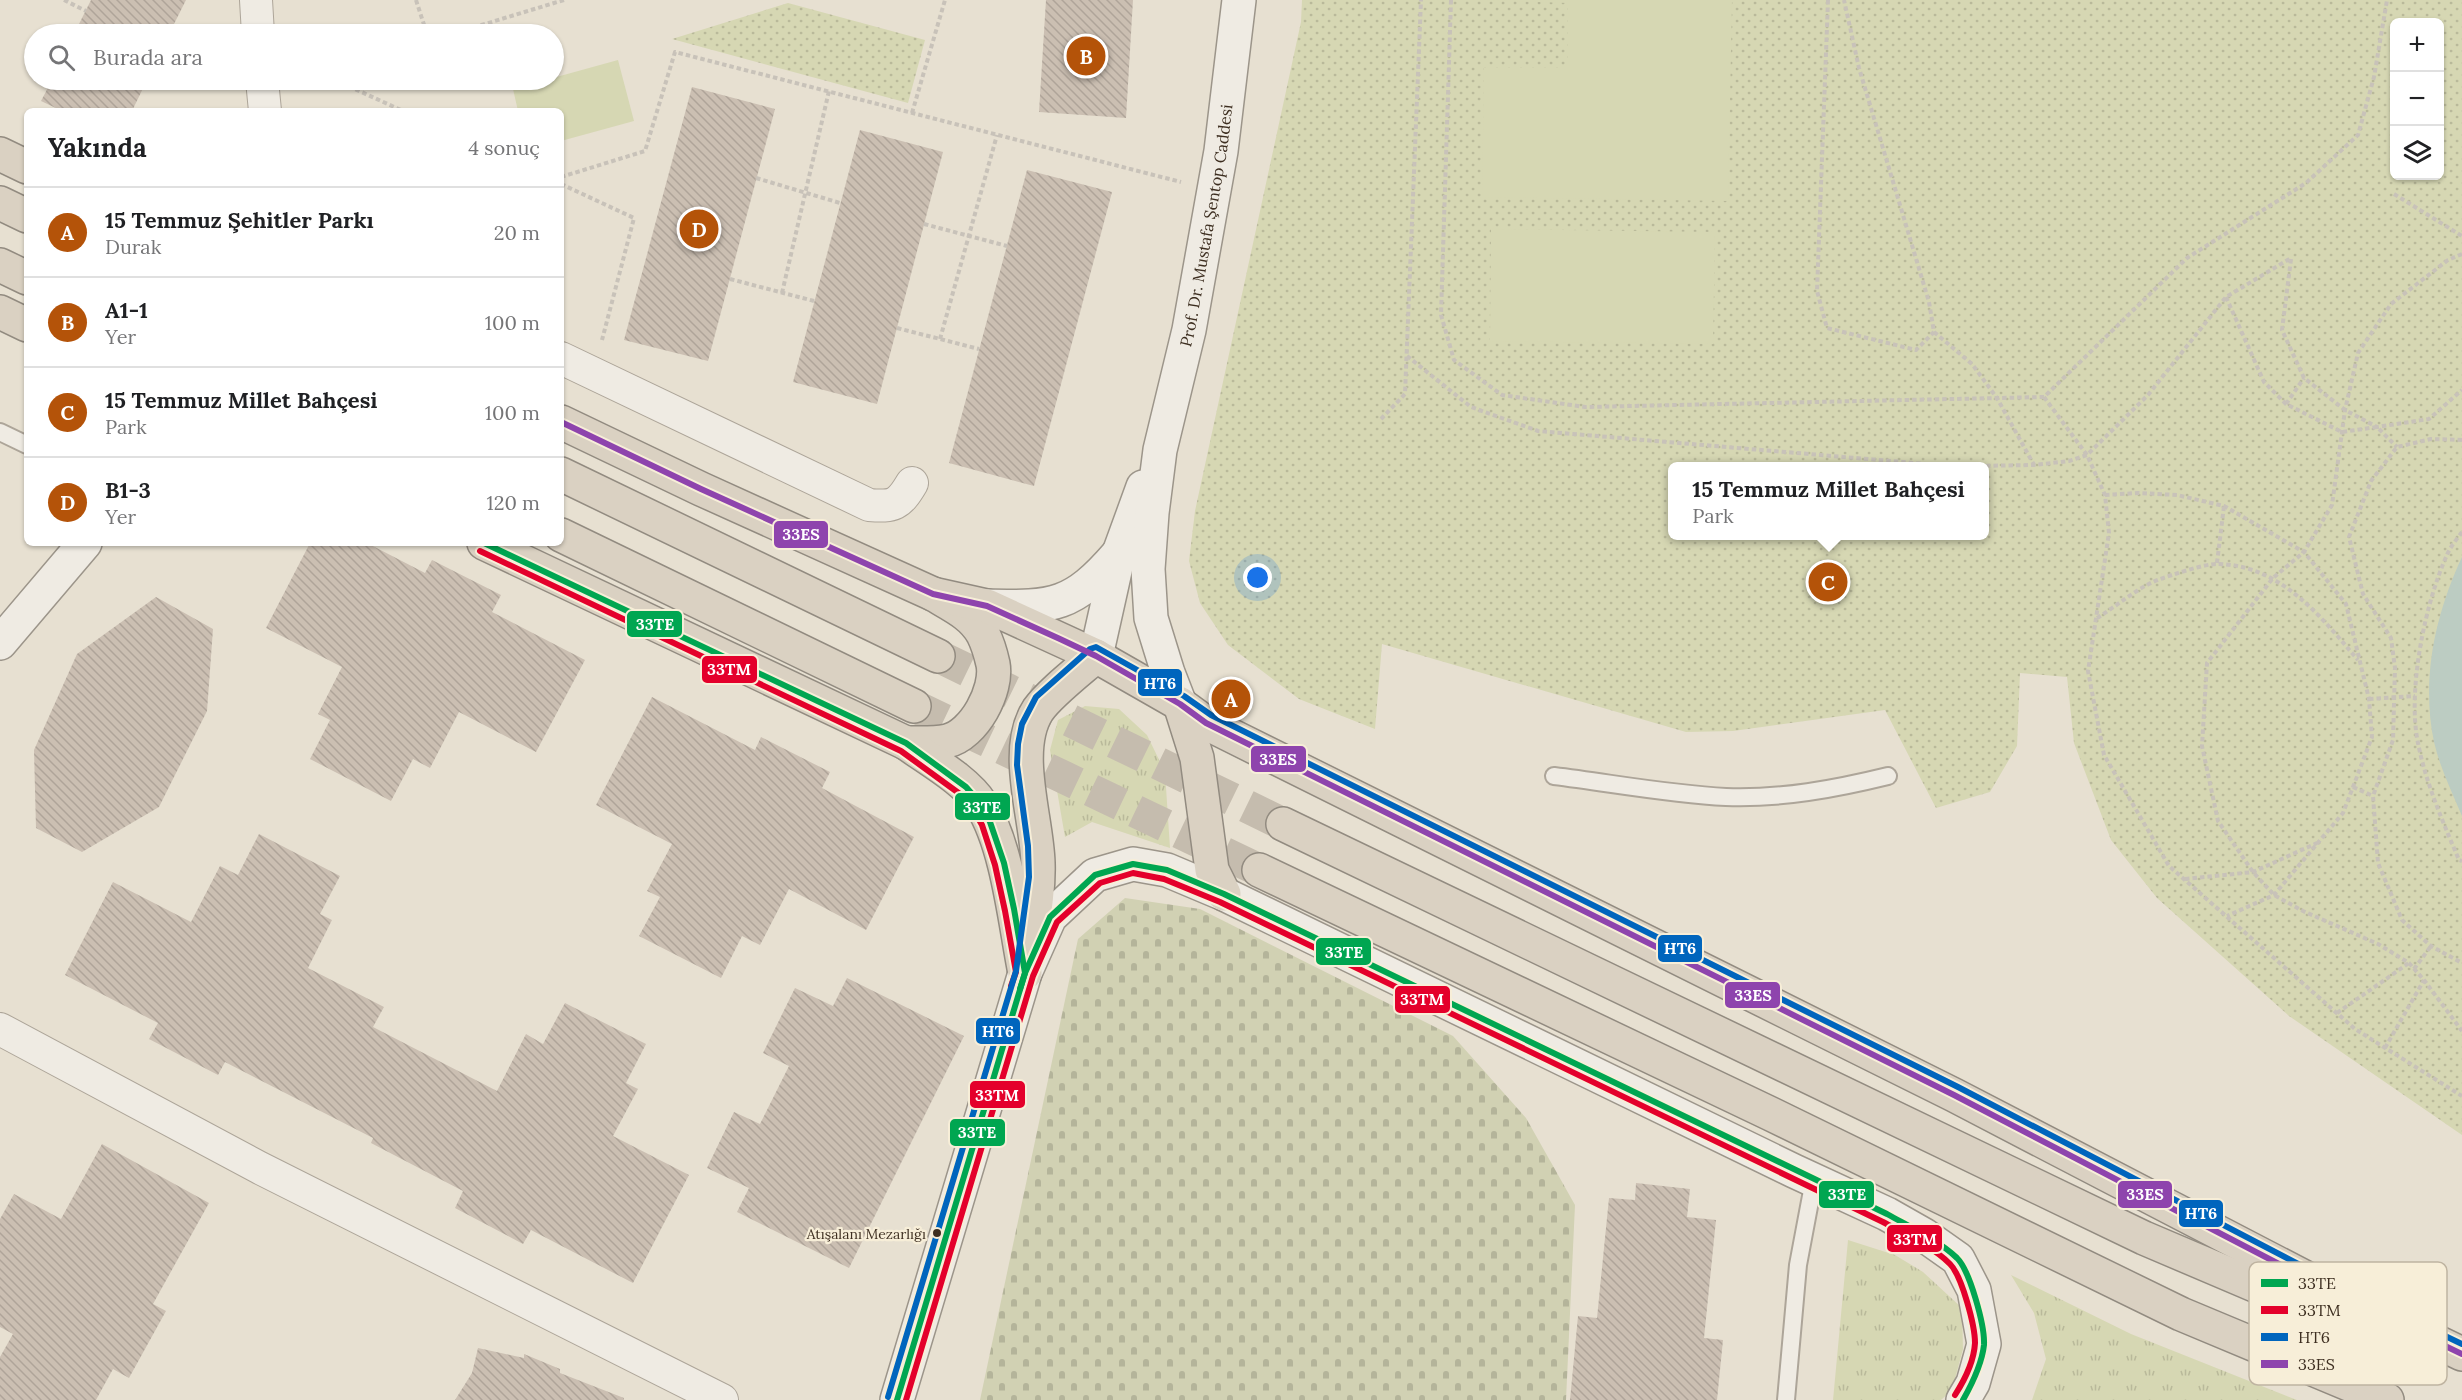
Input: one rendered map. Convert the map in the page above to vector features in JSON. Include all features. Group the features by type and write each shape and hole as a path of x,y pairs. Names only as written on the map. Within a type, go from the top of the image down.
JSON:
{"highway":[{"path":"0,154 24,166"},
{"path":"0,203 24,215"},
{"path":"0,265 24,277"},
{"path":"0,312 24,324"},
{"path":"564,423 701,489 933,594 967,615 983,634 994,666 989,696 978,720 966,732 948,741 906,743"},
{"path":"564,475 938,656"},
{"path":"564,536 914,706"},
{"path":"490,546 906,743 956,780 981,803 998,841 1025,973"},
{"path":"933,594 987,606 1096,656 1180,704 1206,723 1954,1095 2275,1262"},
{"path":"1025,973 1035,911 1038,866 1036,831 1028,791 1027,737 1038,709 1096,656"},
{"path":"1180,704 1197,758 1212,870 1224,894"},
{"path":"1283,824 2144,1238 2249,1283"},
{"path":"1259,870 1771,1113 2181,1314 2249,1342"},
{"path":"2447,1347 2462,1354"},
{"path":"2447,1364 2462,1370"},
{"path":"2351,1385 2387,1400"}],"main road":[{"name":"Prof. Dr. Mustafa Şentop Caddesi","path":"1160,450 1189,330 1214,191 1239,0"},
{"path":"1096,656 1119,553 1138,498 1160,450"},
{"path":"1160,450 1148,569 1151,618 1180,704"},
{"path":"0,643 82,546"},
{"path":"987,606 1047,606 1067,599 1086,588 1119,553"},
{"path":"897,1400 1025,973 1050,917 1095,875 1132,864 1167,870 1224,894 1887,1214 1924,1235 1958,1260 1974,1290 1984,1344 1973,1383 1963,1400"}],"street":[{"path":"256,0 257,24"},
{"path":"263,90 265,108"},
{"path":"564,359 869,505 886,507 901,501 912,483"},
{"path":"0,1029 260,1168 722,1400"}],"lane":[{"path":"0,432 24,444"},
{"path":"1554,776 1674,793 1728,797 1782,795 1835,788 1888,776"},
{"path":"1786,1400 1798,1265 1814,1180"}],"path":[{"path":"64,0 86,11"},
{"path":"416,0 424,24"},
{"path":"545,0 547,5"},
{"path":"485,24 564,0"},
{"path":"912,113 945,0"},
{"path":"1381,419 1405,394 1421,0"},
{"path":"1451,0 1441,315 1454,360 1502,395 1586,406 2044,397 2187,258 2306,183 2358,135 2374,77 2387,0"},
{"path":"1828,0 1816,291 1827,328 1916,350 1934,332"},
{"path":"1844,0 1858,68 1929,302 1934,332 1972,364 1997,398 2034,465"},
{"path":"564,176 645,151 675,52 1214,191"},
{"path":"357,90 396,108"},
{"path":"782,292 829,91"},
{"path":"940,339 997,135"},
{"path":"756,178 840,203"},
{"path":"564,185 633,218 593,373"},
{"path":"2394,194 2462,236"},
{"path":"924,224 1006,246"},
{"path":"2462,254 2448,260 2391,304 2358,353 2345,410 2332,505 2304,552 2273,578 2207,663 2202,746 2218,821 2253,872 2274,895 2303,911 2378,944 2409,963 2462,1031"},
{"path":"1989,466 2034,465 2069,461 2087,455 2148,395 2226,297 2291,258 2282,330 2304,378 2345,410 2377,427 2397,447"},
{"path":"730,279 814,301"},
{"path":"2226,297 2264,382 2286,404 2342,432 2429,419 2462,390"},
{"path":"897,328 979,349"},
{"path":"1407,357 1471,406 1538,431 1903,462"},
{"path":"2286,404 2304,378"},
{"path":"2044,397 2087,455 2105,495 2109,533 2088,671 2104,755 2169,866 2355,1029 2462,1096"},
{"path":"2462,440 2431,439 2397,447 2371,481 2349,537 2363,594 2391,638 2395,668 2393,740 2373,796 2378,863 2402,920 2431,946 2462,963"},
{"path":"2105,495 2138,493 2177,495 2224,506 2304,552 2346,604 2369,699 2372,737 2353,787 2343,813 2321,842 2274,895 2227,916"},
{"path":"2217,563 2224,506"},
{"path":"2462,532 2447,554 2428,610 2418,662 2415,696 2417,742 2435,802 2462,861"},
{"path":"2096,618 2158,580 2217,563 2259,571 2273,578 2308,603 2361,662"},
{"path":"2369,699 2415,696"},
{"path":"2353,787 2373,796"},
{"path":"2185,879 2253,872 2321,842"},
{"path":"2414,969 2431,946"},
{"path":"2337,1013 2409,963"},
{"path":"2385,1048 2424,980"}],"green space":[{"path":"1302,0 2462,0 2462,1135 2289,1016 2157,898 2111,840 2074,743 2067,677 2020,673 2017,746 1990,792 1936,808 1885,710 1733,731 1686,732 1382,644 1375,729 1299,699 1228,645 1200,603 1189,561 1195,511 1301,22"},
{"path":"1485,0 1732,0 1728,201 1482,197 1484,68 1568,68 1568,3"},
{"path":"788,3 925,40 908,103 672,39"},
{"path":"618,60 634,121 564,140 564,108 517,108 513,90 564,90 564,75"},
{"path":"1491,229 1715,232 1713,344 1490,341"},
{"path":"1085,706 1119,709 1147,735 1165,772 1170,848 1092,822 1065,837 1050,750 1058,720"},
{"path":"1125,898 1200,909 1453,1036 1526,1118 1575,1205 1566,1400 980,1400 1078,939"},
{"path":"1848,1240 1895,1255 1923,1272 1962,1308 1963,1349 1952,1390 1941,1400 1833,1400"},
{"path":"2011,1275 2131,1334 2249,1381 2249,1385 2259,1385 2297,1400 2032,1400 2046,1359 2034,1313"}],"shaded area":[{"path":"2462,557 2462,816 2446,780 2434,742 2429,695 2430,671 2438,624"}],"building":[{"path":"91,0 186,0 174,24 79,24"},
{"path":"1046,0 1133,0 1126,118 1039,112"},
{"path":"692,87 775,109 708,361 624,340"},
{"path":"47,90 142,90 133,108 56,108 41,101"},
{"path":"860,130 943,152 877,404 793,382"},
{"path":"1027,170 1112,192 1034,486 949,463"},
{"path":"308,546 373,546 425,573 432,560 501,595 492,612 585,660 536,752 459,712 430,768 413,759 391,801 310,759 330,720 318,714 342,667 266,628"},
{"path":"156,597 213,629 207,711 159,807 82,852 36,828 34,750 77,654"},
{"path":"652,697 755,750 761,737 830,772 822,788 914,837 866,930 789,889 760,945 742,936 721,978 639,936 660,897 647,891 672,844 596,805"},
{"path":"259,834 340,876 320,914 332,920 308,968 384,1007 373,1027 497,1091 526,1034 543,1044 565,1003 646,1044 626,1083 638,1089 613,1136 689,1175 633,1283 531,1230 523,1244 455,1208 463,1191 371,1143 373,1138 225,1062 218,1075 149,1039 158,1023 65,975 113,882 191,922 220,866 238,875"},
{"path":"847,978 964,1036 849,1268 737,1212 749,1188 707,1168 734,1112 760,1124 789,1066 763,1053 795,988 833,1006"},
{"path":"102,1144 209,1203 153,1304 166,1311 129,1378 113,1369 96,1400 0,1400 0,1357 13,1334 0,1327 0,1219 14,1194 61,1219"},
{"path":"1636,1183 1690,1189 1687,1217 1716,1220 1704,1338 1723,1340 1717,1400 1570,1400 1578,1316 1597,1318 1609,1198 1635,1200"},
{"path":"478,1348 524,1358 524,1354 560,1369 560,1373 624,1398 624,1400 455,1400 472,1373"}],"tunnel":[{"path":"938,656 1283,824"},
{"path":"914,706 1259,870"}],"transit line":[{"name":"33ES","path":"564,423 701,489 933,594 987,606 1096,656 1180,704 1206,723 1954,1095 2275,1262"},
{"name":"33TE","path":"490,546 906,743 966,787 981,804 990,822 1004,863 1025,973 1020,989"},
{"name":"33TM","path":"480,551 901,751 960,794 973,809 982,825 995,865 1016,972 1011,986"},
{"name":"HT6","path":"888,1397 1016,971 1029,877 1028,846 1017,765 1022,724 1036,697 1090,649 1096,647 1184,696 1211,715 1958,1087 2295,1262"},
{"name":"33TE","path":"897,1400 1025,973 1050,917 1095,875 1133,864 1167,870 1224,894 1887,1214 1933,1240 1949,1251 1962,1265 1972,1286 1982,1325 1984,1345 1981,1359 1963,1400"},
{"name":"33TM","path":"906,1400 1033,976 1057,922 1100,883 1133,873 1164,879 1220,902 1883,1222 1927,1246 1955,1270 1973,1325 1975,1343 1973,1357 1955,1395"},
{"name":"HT6","path":"2447,1337 2462,1344"},
{"name":"33ES","path":"2447,1347 2462,1354"}],"place":[{"name":"A1-1","path":"1086,56"},
{"name":"B1-3","path":"699,229"},
{"name":"15 Temmuz Millet Bahçesi","path":"1828,582"},
{"name":"15 Temmuz Şehitler Parkı","path":"1231,699"},
{"name":"Atışalanı Mezarlığı","path":"937,1233"}]}
